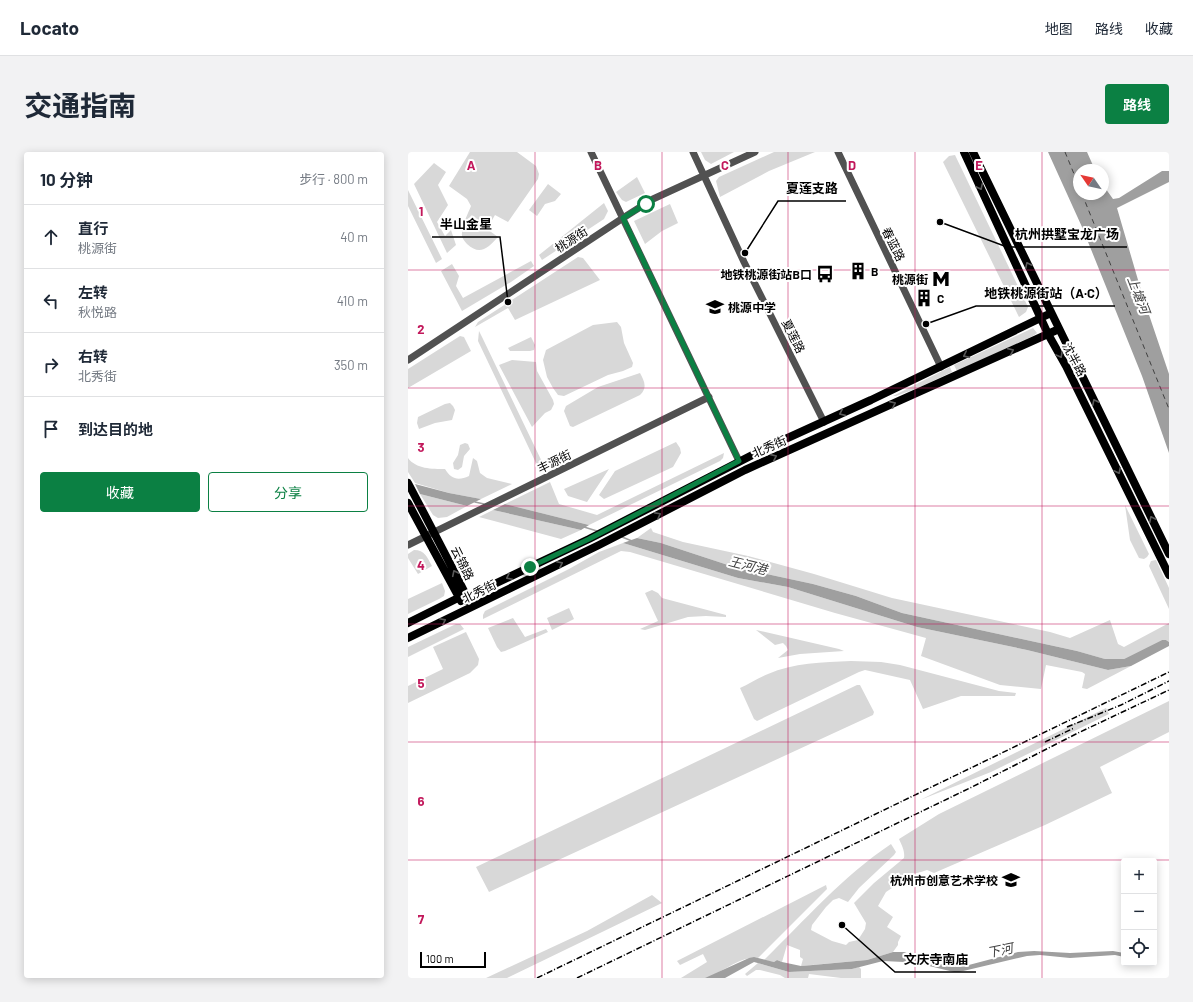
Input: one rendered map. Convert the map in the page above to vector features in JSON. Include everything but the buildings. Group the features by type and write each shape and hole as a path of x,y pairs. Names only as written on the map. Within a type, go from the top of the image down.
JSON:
{"main road":[{"name":"沈半路","path":"964,152 1042,317 1048,334 1066,366 1169,574"},
{"name":"沈半路","path":"973,152 1169,554"},
{"name":"北秀街","path":"408,623 458,598 467,598 609,528 739,461 941,367 1051,313"},
{"name":"北秀街","path":"408,638 468,610 745,470 1059,329"},
{"name":"云锦路","path":"408,483 467,598 468,610"},
{"name":"云锦路","path":"408,503 458,598 468,610"}],"street":[{"path":"591,152 739,461"},
{"name":"夏莲路","path":"693,152 744,262 824,422"},
{"name":"桃源街","path":"408,360 653,199 755,152"},
{"name":"春蓝路","path":"838,152 941,367"},
{"name":"丰源街","path":"408,544 709,397"}],"shaded area":[{"path":"470,152 517,152 536,166 539,174 538,179 508,222 495,215 487,229 498,237 487,247 480,250 472,248 467,244 462,236 465,219 471,206 467,199 449,186"},
{"path":"701,152 734,152 711,164 705,160"},
{"path":"774,152 815,152 769,171 720,197 716,181 719,177"},
{"path":"955,155 1028,307 1026,312 1019,317 943,162 949,156"},
{"path":"434,163 446,172 438,185 448,205 437,222 445,236 451,230 456,245 447,253 414,184"},
{"path":"637,177 645,193 626,202 622,200 616,192"},
{"path":"548,184 561,194 555,201 545,204 537,216 529,210"},
{"path":"408,190 442,259 436,263 408,206"},
{"path":"604,203 608,211 604,219 542,260 539,255"},
{"path":"670,204 678,223 662,231 645,244 634,221"},
{"path":"578,257 583,258 600,280 515,320 508,308 475,327 478,322"},
{"path":"531,261 534,266 511,282 462,311 441,271 452,264 459,276 456,286 463,298"},
{"path":"617,322 621,327 624,343 633,363 632,367 608,375 564,396 558,395 547,377 543,360 546,350 593,325"},
{"path":"1033,328 1037,333 1033,336 957,371 954,365"},
{"path":"479,331 545,468 536,463 478,341"},
{"path":"460,336 464,337 471,351 408,388 408,369"},
{"path":"531,337 535,345 534,350 510,351 508,348"},
{"path":"512,360 536,362 537,371 553,400 554,404 551,410 545,413 532,427 499,365"},
{"path":"950,367 952,372 918,388 893,396"},
{"path":"640,373 645,387 640,395 573,427 570,426 564,411 566,406 598,387"},
{"path":"450,403 455,410 452,420 435,423 419,429 417,423 418,417"},
{"path":"676,442 681,453 673,467 604,499 599,495 615,471"},
{"path":"465,443 468,444 470,449 464,456 462,467 458,470 454,469 453,463 458,455 460,445"},
{"path":"724,453 723,458 720,461 589,525 505,504 550,482 559,504 597,515"},
{"path":"408,458 411,462 420,466 445,469 452,477 458,479 469,476 473,458 477,461 480,473 487,478 512,484 481,499 449,493 415,483 408,472"},
{"path":"609,469 587,502 568,496 564,489"},
{"path":"420,494 467,506 447,517 438,518 433,515"},
{"path":"1125,505 1149,554 1144,559 1139,558 1130,540"},
{"path":"493,510 581,530 561,539 479,517"},
{"path":"651,528 653,532 683,542 748,556 892,598 1050,632 1070,638 1110,620 1118,644 1124,647 1169,623 1169,642 1162,640 1124,659 1105,659 1077,651 902,613 856,596 813,584 734,567 661,543 637,538"},
{"path":"623,543 738,578 788,587 917,627 1027,650 1108,670 1131,666 1087,689 1082,688 1085,674 1082,672 1046,665 1041,689 1000,685 921,656 926,638 835,613 630,552 621,551 483,619 485,611 569,569 599,552"},
{"path":"414,550 421,551 427,557 432,566 418,574 408,558 408,554"},
{"path":"1156,560 1169,588 1169,609 1149,566 1151,561"},
{"path":"442,583 445,591 444,596 408,614 408,599"},
{"path":"652,590 658,593 662,598 726,615 726,617 688,617 645,630 640,629 658,621 645,593"},
{"path":"569,608 574,619 552,630 547,618"},
{"path":"513,618 525,637 546,629 548,632 501,652 488,628"},
{"path":"456,624 460,624 464,629 408,657 408,647"},
{"path":"756,630 844,651 800,654 778,658 788,650 786,646 783,643 775,645"},
{"path":"466,632 479,659 478,665 470,673 408,703 408,686 443,669 433,647"},
{"path":"851,661 881,662 900,665 999,691 1016,693 1015,696 961,696 923,709 910,680 865,670 757,721 754,719 740,688 764,676 788,667"},
{"path":"857,685 860,685 874,712 873,715 489,892 476,867"},
{"path":"1169,701 1169,732 1100,767 1112,793 1045,825 934,873 927,870 903,877 901,882 886,892 878,906 893,917 887,927 901,936 898,945 893,952 867,960 801,966 803,959 800,957 800,950 787,945 782,962 777,960 774,962 764,960 841,884 891,844 896,852 894,855 859,888 848,902 839,898 833,900 812,925 811,930 832,941 846,945 849,942 858,940 865,929 866,923 854,903 874,883 904,858 904,851 899,839 939,814"},
{"path":"1106,708 1109,714 991,772 920,800"},
{"path":"826,885 827,889 758,958 745,959 706,978 681,978 707,962 703,954 680,965 677,961"},
{"path":"652,895 662,903 507,978 486,978 587,931"},
{"path":"758,963 789,972 852,969 859,967 861,969 861,978 841,978 809,974 808,978 785,978 780,975 760,970 756,970 747,976 745,974"}],"water":[{"name":"上塘河","path":"1048,152 1087,152 1092,164 1073,164 1073,200 1109,200 1109,193 1113,199 1119,198 1162,171 1169,171 1169,182 1117,208 1143,297 1169,374 1169,453 1142,376 1082,227"},
{"path":"415,484 449,493 481,499 467,506 420,494"},
{"path":"505,504 589,525 581,530 493,510"},
{"path":"637,538 661,543 734,567 813,584 856,596 902,613 1077,651 1105,659 1124,659 1162,640 1169,642 1169,646 1131,666 1108,670 1027,650 917,627 788,587 738,578 623,543"},
{"path":"1034,951 1070,953 1113,951 1121,952 1121,956 1115,955 1070,958 1040,955 1027,956 959,972 921,964 883,961 852,969 789,972 754,962 725,978 705,978 754,957 774,962 777,960 801,966 867,960 893,952 904,952 931,962 954,967 965,966 1018,952"}],"waterway":[{"name":"王河港","path":"475,502 484,504"},
{"name":"王河港","path":"584,527 597,531"},
{"name":"王河港","path":"622,537 632,541"}],"ferry route":[{"path":"1065,152 1073,171"},
{"path":"1084,200 1169,409"}],"railway":[{"path":"537,978 1169,672"},
{"path":"1067,727 1121,705 1169,681"},
{"path":"577,978 1169,690"},
{"path":"1045,742 1074,728"}],"place":[{"name":"杭州拱墅宝龙广场","path":"940,222"},
{"name":"夏莲支路","path":"745,253"},
{"name":"B","path":"858,271"},
{"name":"地铁桃源街站B口","path":"825,274"},
{"name":"桃源街","path":"941,279"},
{"name":"C","path":"924,298"},
{"name":"半山金星","path":"508,302"},
{"name":"桃源中学","path":"715,307"},
{"name":"地铁桃源街站（A·C）","path":"926,324"},
{"name":"杭州市创意艺术学校","path":"1011,880"},
{"name":"文庆寺南庙","path":"842,925"}],"route":[{"path":"530,567 589,539 594,535 739,461 623,218 646,204"}],"water label":[{"name":"下河","path":"1000,950"}]}
